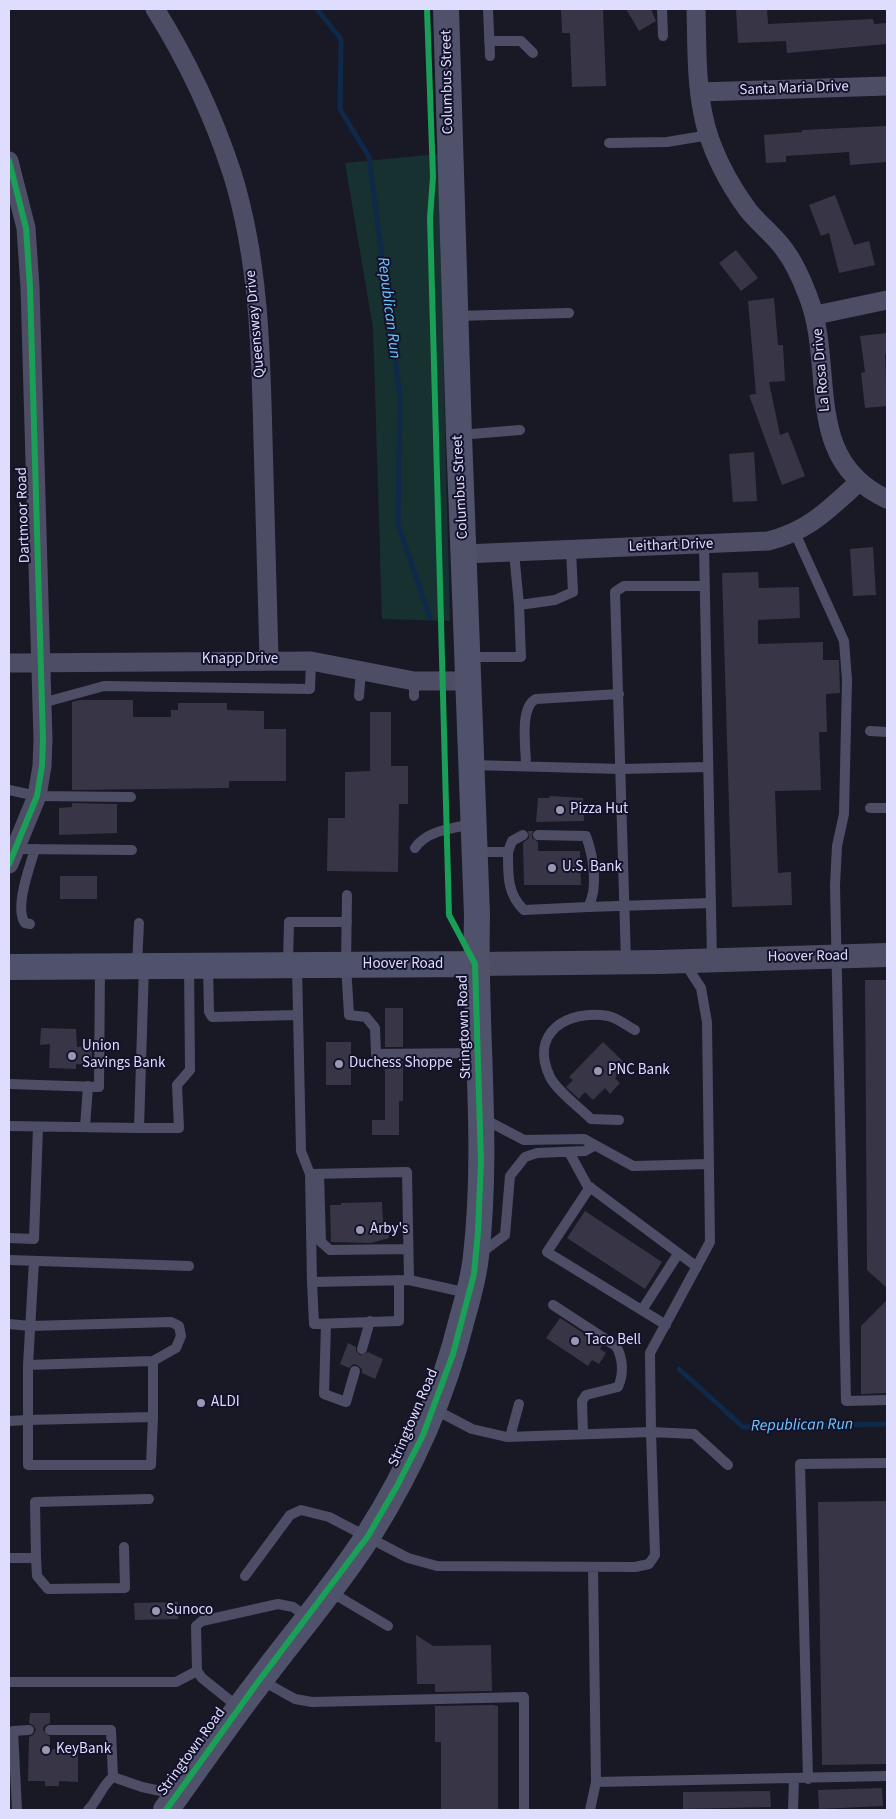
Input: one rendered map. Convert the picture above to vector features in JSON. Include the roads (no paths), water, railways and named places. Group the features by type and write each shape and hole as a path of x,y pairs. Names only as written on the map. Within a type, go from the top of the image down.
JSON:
{"main road":[{"name":"Columbus Street","path":"446,9 458,435 475,852 475,964"},
{"name":"Hoover Road","path":"9,967 475,964"},
{"name":"Stringtown Road","path":"172,1802 260,1680 368,1536 398,1486 434,1410 453,1354 469,1294 476,1256 481,1162 475,964"}],"street":[{"name":"Queensway Drive","path":"155,9 176,44 206,105 232,174 249,248 257,307 261,367 269,659"},
{"name":"La Rosa Drive","path":"696,9 700,92 703,116 709,135 718,158 748,210 784,249 802,281 816,315 820,337 827,425 841,460 859,482 873,493 887,499"},
{"name":"Santa Maria Drive","path":"700,92 887,86"},
{"name":"Dartmoor Road","path":"9,161 26,228 30,287 42,703 42,766 37,796 14,844"},
{"path":"816,315 887,300"},
{"name":"Leithart Drive","path":"464,554 768,541 795,533 822,515 859,482"},
{"name":"Knapp Drive","path":"9,663 269,659 311,661 361,670 414,688 468,669"},
{"name":"Hoover Road","path":"475,964 684,961 887,955"}],"lane":[{"path":"488,9 490,56"},
{"path":"662,9 663,36"},
{"path":"489,41 521,41 533,53"},
{"path":"609,142 667,142 709,135"},
{"path":"455,316 569,313"},
{"path":"458,435 520,430"},
{"path":"795,533 844,641 847,680 844,814 837,846 836,956 846,1401 887,1400"},
{"path":"704,545 712,960"},
{"path":"519,605 555,600 573,592 571,550"},
{"path":"468,669 521,657 514,552"},
{"path":"626,962 615,592 624,586 704,586"},
{"path":"42,703 104,686 310,689 311,661"},
{"path":"359,696 361,670"},
{"path":"526,765 526,712 531,702 536,699 619,694"},
{"path":"870,732 887,732"},
{"path":"471,765 621,769 708,767"},
{"path":"9,790 37,796 131,797"},
{"path":"870,808 887,808"},
{"path":"415,848 424,838 474,824"},
{"path":"523,835 512,841 508,852 508,872 513,899 524,910 711,903"},
{"path":"538,835 586,836 591,848 594,884 592,900 588,907"},
{"path":"14,844 35,849 132,850"},
{"path":"30,924 25,923 22,919 22,902 35,849"},
{"path":"475,852 508,852"},
{"path":"347,895 346,965 349,1015 366,1017 375,1028 376,1054 478,1053"},
{"path":"347,922 289,922 298,1015 301,1151 315,1174 321,1242 330,1250 408,1249"},
{"path":"139,923 141,965 139,1128"},
{"path":"245,1576 290,1515 301,1510 329,1517 408,1558 437,1566 635,1567 649,1564 655,1555 650,1353 710,1242 707,1022 701,988 684,961"},
{"path":"199,965 209,1012 212,1017 298,1015"},
{"path":"9,1126 179,1128 177,1085 190,1070 199,965"},
{"path":"9,1084 99,1087 100,966"},
{"path":"619,1120 591,1118 574,1103 551,1078 545,1056 546,1047 548,1038 559,1023 571,1017 608,1016 635,1030"},
{"path":"85,1128 88,1086"},
{"path":"479,1116 524,1140 584,1139 633,1166 709,1164"},
{"path":"9,1238 34,1239 38,1127"},
{"path":"476,1256 505,1235 510,1176 525,1157 537,1153 585,1152 594,1146"},
{"path":"570,1152 590,1187 697,1268"},
{"path":"407,1172 408,1249 399,1321 314,1324 312,1282 315,1174 407,1172"},
{"path":"590,1187 547,1252 666,1325"},
{"path":"642,1310 678,1254"},
{"path":"9,1260 189,1266"},
{"path":"34,1261 28,1365 28,1464 151,1465 153,1361"},
{"path":"312,1282 404,1280 469,1294"},
{"path":"553,1305 616,1346 621,1355 621,1380 618,1387 586,1395 582,1401 583,1434"},
{"path":"9,1324 30,1326 171,1322 179,1326 181,1336 176,1348 153,1361 28,1365"},
{"path":"362,1349 370,1322"},
{"path":"326,1324 324,1394 346,1402 355,1370"},
{"path":"510,1437 519,1404"},
{"path":"434,1410 472,1429 510,1437 651,1432 694,1434 728,1465"},
{"path":"9,1421 153,1417"},
{"path":"808,1779 800,1464 887,1463"},
{"path":"124,1547 125,1588 48,1589 37,1576 35,1502 148,1499"},
{"path":"9,1558 36,1558"},
{"path":"590,1810 596,1782 593,1567"},
{"path":"328,1590 388,1626"},
{"path":"240,1708 202,1678 197,1671 196,1626 202,1621 278,1604 293,1607 308,1618"},
{"path":"9,1682 176,1682 197,1671"},
{"path":"260,1680 295,1699 312,1702 524,1697 524,1810"},
{"path":"16,1810 11,1767 13,1731 29,1730"},
{"path":"50,1730 111,1730 114,1778"},
{"path":"596,1782 887,1776"},
{"path":"88,1810 98,1800 108,1781 114,1778 142,1787 172,1802"},
{"path":"793,1810 794,1779"}],"waterway":[{"name":"Republican Run","path":"317,9 341,39 340,109 369,157 400,397 398,525 430,618"},
{"name":"Republican Run","path":"679,1369 743,1427 887,1424"}],"place":[{"name":"Pizza Hut","path":"560,810"},
{"name":"U.S. Bank","path":"552,868"},
{"name":"Union Savings Bank","path":"72,1056"},
{"name":"Duchess Shoppe","path":"339,1064"},
{"name":"PNC Bank","path":"598,1071"},
{"name":"Arby's","path":"360,1230"},
{"name":"Taco Bell","path":"575,1341"},
{"name":"ALDI","path":"201,1403"},
{"name":"Sunoco","path":"156,1611"},
{"name":"KeyBank","path":"46,1750"}]}
